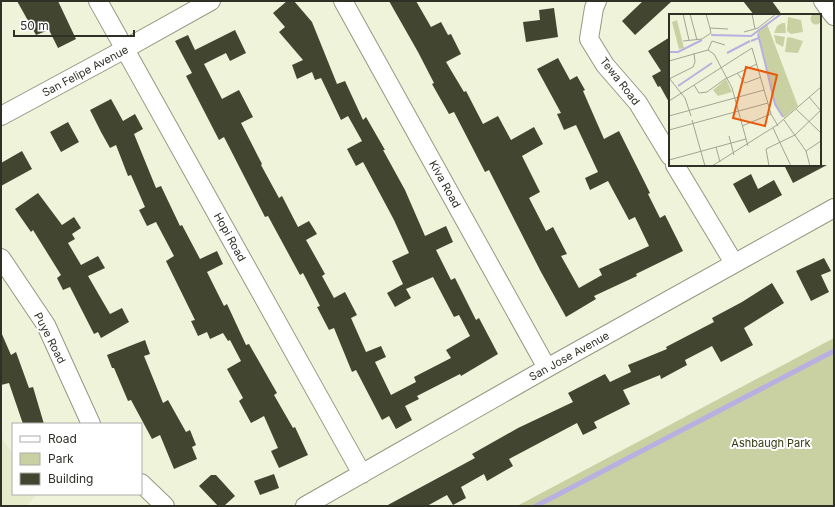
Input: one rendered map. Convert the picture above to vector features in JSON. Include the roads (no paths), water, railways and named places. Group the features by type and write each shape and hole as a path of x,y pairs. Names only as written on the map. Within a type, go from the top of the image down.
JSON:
{"street":[{"name":"Hopi Road","path":"98,1 362,474"},
{"name":"San Felipe Avenue","path":"1,116 125,50 211,1"},
{"name":"Kiva Road","path":"343,1 547,368"},
{"name":"Tewa Road","path":"596,1 589,39 605,65 638,103 669,154"},
{"path":"823,1 834,16"},
{"path":"676,166 734,263"},
{"name":"San Jose Avenue","path":"305,506 547,368 834,208"},
{"name":"Puye Road","path":"1,258 46,325 90,423"},
{"path":"142,484 165,506"}],"waterway":[{"path":"536,506 834,351"}],"park label":[{"name":"Ashbaugh Park","path":"771,443"}]}
